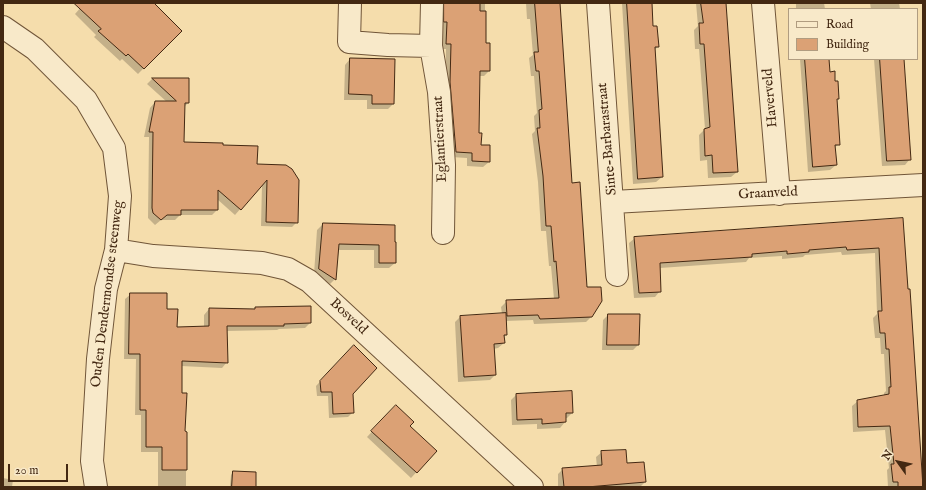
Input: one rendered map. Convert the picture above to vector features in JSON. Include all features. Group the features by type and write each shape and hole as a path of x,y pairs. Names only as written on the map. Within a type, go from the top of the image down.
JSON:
{"street":[{"path":"350,3 349,42 431,46"},
{"name":"Eglantierstraat","path":"432,3 431,46 439,92 444,165 443,233"},
{"name":"Sinte-Barbarastraat","path":"598,3 617,275"},
{"name":"Haverveld","path":"764,3 780,194"},
{"name":"Ouden Dendermondse steenweg","path":"3,27 35,49 86,100 114,148 120,196 116,250 106,289 98,359 92,461 96,487"},
{"name":"Graanveld","path":"613,202 923,185"},
{"name":"Bosveld","path":"116,250 153,256 262,263 288,269 309,281 532,487"}],"building":[{"path":"74,3 154,3 182,31 144,69 128,54 126,56 98,31 101,29"},
{"path":"444,3 480,3 480,11 486,11 486,43 490,43 490,71 480,71 479,133 482,133 481,145 490,145 490,162 472,161 472,153 456,152 450,82 451,44 446,44 447,22 444,22"},
{"path":"535,3 560,3 572,183 580,182 587,287 601,287 602,301 592,317 540,319 538,315 507,316 506,300 559,298 551,226 546,226 543,176 537,128 540,128 539,110 542,109 539,71 536,71 534,52 538,52"},
{"path":"627,3 652,3 653,26 657,26 659,47 655,47 663,177 638,179"},
{"path":"701,3 726,3 738,172 713,173 712,155 705,156 704,129 710,127 704,44 700,44 699,23 703,23"},
{"path":"350,58 395,59 394,104 372,104 372,95 349,94"},
{"path":"805,60 829,60 830,72 835,71 835,81 838,81 839,99 837,99 840,145 835,145 837,165 813,167"},
{"path":"880,60 904,60 911,160 887,161"},
{"path":"152,78 189,78 189,103 185,103 184,142 258,146 257,164 286,165 292,169 299,180 298,223 266,222 267,180 241,210 218,190 218,210 181,210 181,215 167,215 161,220 153,213 153,132 149,132 155,101 176,101"},
{"path":"903,218 908,289 910,289 923,487 898,487 898,482 893,482 891,464 894,464 890,426 858,427 857,400 889,394 889,387 891,387 889,349 886,349 885,333 880,333 878,311 882,311 879,248 847,250 846,247 809,250 809,252 787,254 787,251 752,254 752,257 660,263 661,292 639,293 634,237"},
{"path":"323,223 395,225 396,263 379,263 379,245 339,244 336,280 319,269"},
{"path":"130,293 167,293 167,309 178,309 177,327 209,326 209,308 255,309 255,307 311,306 311,323 284,324 284,326 227,326 228,363 182,361 182,393 187,393 185,431 187,432 187,470 162,470 162,447 146,447 146,410 140,410 140,354 129,354"},
{"path":"506,313 507,335 504,335 505,343 494,344 496,375 464,377 460,316"},
{"path":"608,314 640,314 639,345 607,345"},
{"path":"354,345 377,368 353,394 354,413 333,414 332,392 321,392 320,381"},
{"path":"572,391 573,413 566,413 566,422 542,424 542,419 517,420 516,394"},
{"path":"396,405 414,422 410,426 437,451 417,473 371,431"},
{"path":"626,450 627,463 644,462 646,482 587,487 564,487 562,468 602,465 601,451"},
{"path":"233,471 256,472 256,487 232,487"}]}
